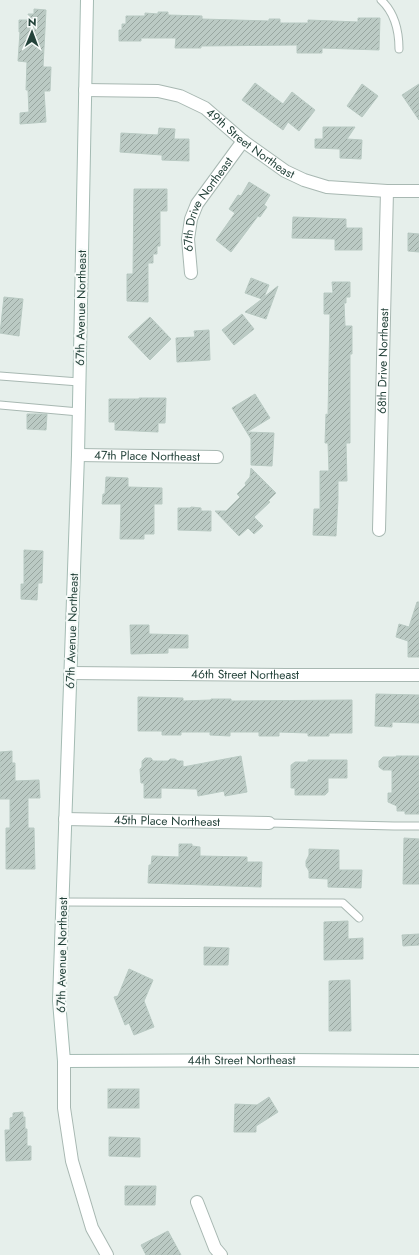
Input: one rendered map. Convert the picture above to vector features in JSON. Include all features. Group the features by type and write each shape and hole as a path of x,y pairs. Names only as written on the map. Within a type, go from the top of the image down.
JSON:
{"street":[{"name":"67th Avenue Northeast","path":"87,0 78,456 59,1001 64,1061 64,1108 72,1161 92,1228 107,1255"},
{"name":"49th Street Northeast","path":"85,90 158,91 180,96 205,108 243,141 285,171 304,180 327,187 387,191 419,191"},
{"name":"67th Drive Northeast","path":"191,273 188,239 191,219 197,204 243,141"},
{"name":"68th Drive Northeast","path":"379,530 387,191"},
{"name":"47th Place Northeast","path":"78,456 217,457"},
{"name":"46th Street Northeast","path":"70,673 419,675"},
{"name":"45th Place Northeast","path":"65,819 269,823"},
{"name":"44th Street Northeast","path":"64,1061 419,1060"},
{"path":"197,1202 214,1248 221,1255"}],"lane":[{"path":"381,0 386,5 395,21 399,35 398,49"},
{"path":"0,376 79,382"},
{"path":"0,405 79,412"},
{"path":"269,823 419,826"},
{"path":"62,902 343,903 359,918"}],"building":[{"path":"34,9 46,10 43,67 51,67 50,91 44,91 46,122 20,124 20,113 29,112 28,90 26,90 27,62 18,61 20,32 19,20 28,20 28,14 34,14"},
{"path":"158,12 168,12 168,15 202,16 202,19 269,21 269,19 280,19 280,23 308,23 308,20 358,22 358,18 380,18 379,50 322,48 322,53 297,53 297,45 201,46 201,48 175,48 176,38 141,38 141,41 119,41 119,30 122,30 122,24 126,24 126,16 145,16 145,13 158,14"},
{"path":"255,83 283,104 292,92 315,110 299,131 288,122 283,130 242,100"},
{"path":"362,84 378,96 362,117 347,106"},
{"path":"419,84 419,120 402,95"},
{"path":"323,127 355,127 347,139 362,140 361,159 340,158 340,149 315,148 315,139 323,139"},
{"path":"159,128 175,129 174,139 189,139 189,161 162,160 162,155 120,152 121,133 158,135"},
{"path":"249,182 270,195 264,205 267,207 260,217 258,216 231,252 216,240 235,213 229,209 238,195 241,196"},
{"path":"134,189 167,189 167,211 160,211 160,246 157,246 157,254 153,254 153,263 148,263 148,302 127,301 127,274 133,274"},
{"path":"293,217 346,219 346,228 362,228 362,250 335,250 335,239 292,238"},
{"path":"408,233 419,234 419,252 408,251"},
{"path":"251,278 269,285 264,297 278,286 266,319 245,312 262,299 245,293"},
{"path":"332,282 350,282 350,297 346,297 346,303 344,303 345,326 352,326 352,354 350,354 350,443 346,443 347,481 338,481 336,536 313,535 314,509 320,509 320,471 329,471 328,443 325,443 326,414 328,415 330,314 324,314 324,293 333,293"},
{"path":"4,297 23,299 19,336 0,333"},
{"path":"242,314 254,329 234,345 222,330"},
{"path":"150,317 171,339 150,360 128,337"},
{"path":"209,330 210,360 177,362 176,338 195,337 194,331"},
{"path":"255,394 270,418 247,432 274,433 272,466 251,465 251,439 232,408"},
{"path":"166,398 165,423 158,423 158,432 115,430 115,422 109,422 109,399"},
{"path":"27,414 47,414 46,430 27,429"},
{"path":"251,468 276,493 268,501 270,502 254,517 263,526 254,534 248,528 239,536 215,511 226,511 240,497 237,494 246,485 245,483 250,477"},
{"path":"106,477 128,478 128,487 162,488 162,504 154,504 154,534 144,534 144,539 120,539 121,504 102,504 103,494 105,494"},
{"path":"178,508 201,508 201,511 211,511 211,531 178,530"},
{"path":"24,550 43,551 42,583 38,583 37,600 21,599 21,584 24,584"},
{"path":"417,602 419,602 419,657 408,657 408,641 396,637 399,624 409,627"},
{"path":"130,625 149,625 149,634 188,635 188,648 168,648 168,653 131,654"},
{"path":"376,694 419,695 419,723 392,722 392,727 375,726"},
{"path":"138,697 183,698 183,701 211,699 231,699 231,701 352,700 352,733 329,733 329,736 308,736 308,733 279,732 279,736 259,736 259,732 230,732 230,736 210,735 210,732 181,732 181,735 162,735 162,731 138,731"},
{"path":"12,751 12,763 15,763 15,781 39,780 40,798 28,798 28,828 34,828 35,869 6,869 6,828 10,828 10,799 0,799 0,752"},
{"path":"241,756 247,792 225,796 224,791 198,796 197,789 161,788 161,798 144,798 144,783 141,783 140,769 142,767 142,761 145,758 151,758 153,761 168,761 170,759 175,759 178,761 183,761 183,767"},
{"path":"419,756 419,814 405,814 405,811 397,811 397,806 388,802 388,793 392,793 392,770 383,770 379,767 379,761 383,757"},
{"path":"308,760 347,760 347,778 328,778 328,792 325,795 295,795 295,788 291,788 291,765 295,762 308,762"},
{"path":"404,838 419,839 419,884 403,884"},
{"path":"179,844 192,844 192,846 200,847 200,856 247,857 247,862 262,862 261,887 148,883 149,865 151,865 152,856 179,857"},
{"path":"309,849 339,850 339,870 362,870 361,888 328,887 328,879 309,878 309,871 306,866 306,861 309,855"},
{"path":"348,921 348,939 363,938 363,959 324,960 324,922"},
{"path":"419,934 419,945 403,946 402,935"},
{"path":"204,947 229,948 228,965 204,965"},
{"path":"129,969 153,980 144,1001 154,1027 134,1035 129,1023 125,1025 114,997 118,996"},
{"path":"350,980 351,1031 329,1031 329,981"},
{"path":"108,1089 139,1089 139,1108 108,1108"},
{"path":"269,1097 278,1112 256,1126 256,1132 234,1132 235,1104 257,1105"},
{"path":"23,1112 23,1117 25,1117 25,1129 27,1129 27,1146 31,1146 31,1160 6,1161 5,1130 10,1130 10,1118 13,1117 13,1113"},
{"path":"109,1137 140,1138 140,1157 109,1156"},
{"path":"125,1186 156,1186 155,1205 125,1205"},
{"path":"168,1231 181,1255 146,1255 141,1245"}]}
